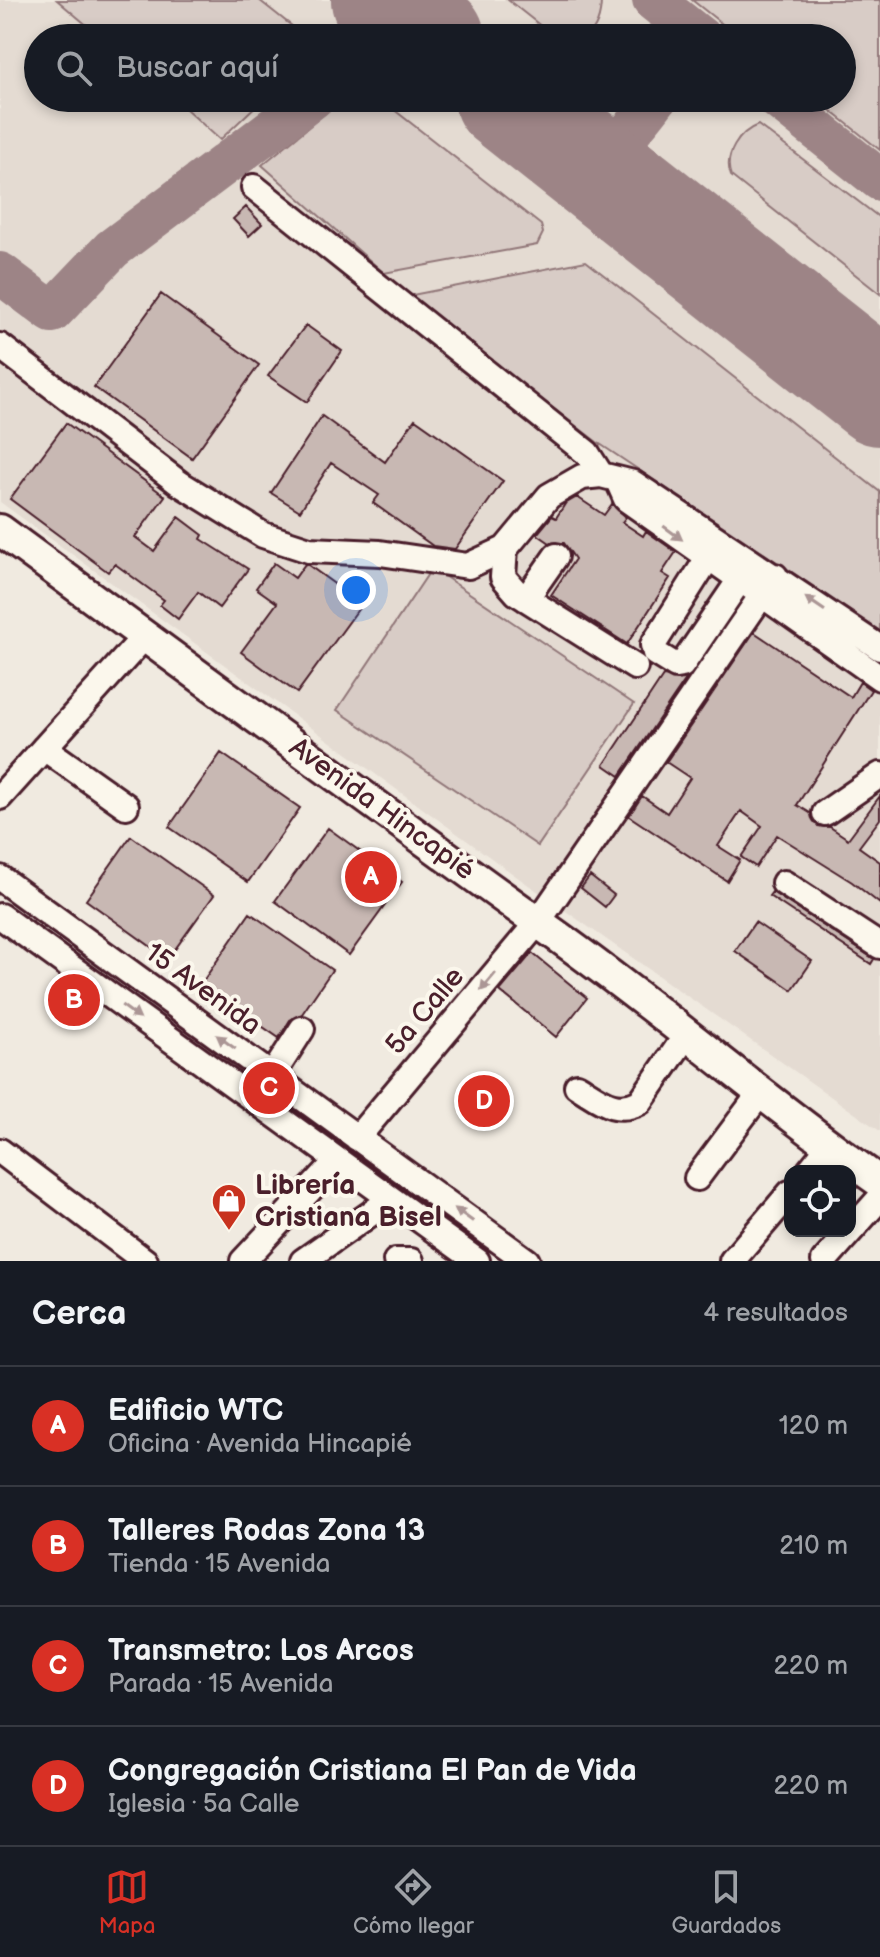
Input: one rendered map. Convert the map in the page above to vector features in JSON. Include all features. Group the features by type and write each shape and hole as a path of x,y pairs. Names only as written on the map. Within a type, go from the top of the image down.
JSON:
{"main road":[{"name":"Avenida Hincapié","path":"2,535 538,922 880,1182"},
{"name":"Avenida Hincapié","path":"762,1091 823,1118 880,1157"}],"street":[{"path":"254,187 587,453 626,499 880,678"},
{"path":"0,346 179,483 263,535 309,550 380,553 468,566 505,549 549,496 582,477 609,478 633,483 880,648"},
{"path":"505,549 503,577 526,599 635,667"},
{"path":"526,599 556,556"},
{"path":"708,558 653,645 655,653 676,666 682,665 739,581"},
{"name":"5a Calle","path":"357,1138 538,922 775,576"},
{"path":"0,797 145,636"},
{"path":"44,748 126,806"},
{"path":"825,813 880,775"},
{"name":"15 Avenida","path":"0,878 527,1261"},
{"path":"784,883 880,946"},
{"path":"0,916 336,1162 477,1261"},
{"path":"272,1076 302,1029"},
{"path":"577,1086 614,1108 630,1107 640,1102 687,1034"},
{"path":"697,1178 762,1091"},
{"path":"814,1165 829,1146"},
{"path":"0,1151 145,1261"},
{"path":"243,1261 336,1162"},
{"path":"824,1261 880,1198"},
{"path":"305,1260 390,1200"},
{"path":"732,1261 784,1200"},
{"path":"396,1261 411,1261"}],"shaded area":[{"path":"0,0 880,0 880,1131 520,879 0,502"},
{"path":"57,0 259,0 289,24 85,24"},
{"path":"508,0 601,0 596,24 538,24"},
{"path":"692,0 880,0 880,150 832,112 856,112 856,24 722,24"},
{"path":"189,112 249,112 220,140"},
{"path":"327,112 397,112 541,225 543,233 537,245 384,273 262,165"},
{"path":"758,125 880,218 880,294 731,176 729,161 734,146 745,133"},
{"path":"586,261 880,492 880,631 597,442 407,296"},
{"path":"432,568 634,704 538,846 337,710"}],"building":[{"path":"246,207 262,224 249,236 233,219"},
{"path":"161,294 259,365 192,458 94,387"},
{"path":"306,325 342,351 307,402 268,376"},
{"path":"322,416 385,462 415,419 503,481 455,549 433,546 373,503 379,495 331,463 300,511 271,493"},
{"path":"66,423 165,496 135,537 154,551 179,517 203,535 201,539 248,569 219,608 198,592 178,619 160,605 164,600 115,564 108,572 10,499"},
{"path":"577,497 604,515 612,504 626,517 622,522 643,536 646,531 676,552 662,573 670,578 627,644 551,595 575,559 564,543 550,543 537,534 552,516 556,518 565,504"},
{"path":"274,563 295,578 305,564 308,565 362,604 297,693 241,652 277,603 256,588"},
{"path":"754,632 851,697 860,682 871,690 797,805 810,813 818,826 830,827 848,839 880,796 880,819 859,847 880,862 880,904 852,882 777,835 756,867 741,857 762,826 741,811 718,846 740,860 727,881 629,816 642,796 667,813 690,778 666,762"},
{"path":"663,676 686,679 620,776 604,765"},
{"path":"221,753 300,808 248,882 169,827"},
{"path":"328,828 402,882 349,955 275,901"},
{"path":"131,836 214,895 168,959 86,900"},
{"path":"590,876 614,895 605,907 581,888"},
{"path":"772,892 874,959 871,964 769,896"},
{"path":"250,913 332,970 302,1014 290,1020 279,1038 201,984"},
{"path":"755,922 812,961 792,990 735,951"},
{"path":"532,953 587,998 556,1037 500,991"}],"taxiway":[{"path":"374,0 388,4"},
{"path":"653,0 683,24"},
{"path":"0,273 52,312 112,249 294,112"},
{"path":"581,156 594,154 615,143 646,112"},
{"path":"795,112 880,180"},
{"path":"616,184 617,160 631,130"}],"runway":[{"path":"384,0 414,24"},
{"path":"525,112 880,393"}],"place":[{"name":"Edificio WTC","path":"371,877"},
{"name":"Talleres Rodas Zona 13","path":"74,1000"},
{"name":"Transmetro: Los Arcos","path":"269,1088"},
{"name":"Congregación Cristiana El Pan de Vida","path":"484,1101"},
{"name":"Librería Cristiana Bisel","path":"229,1232"}]}
